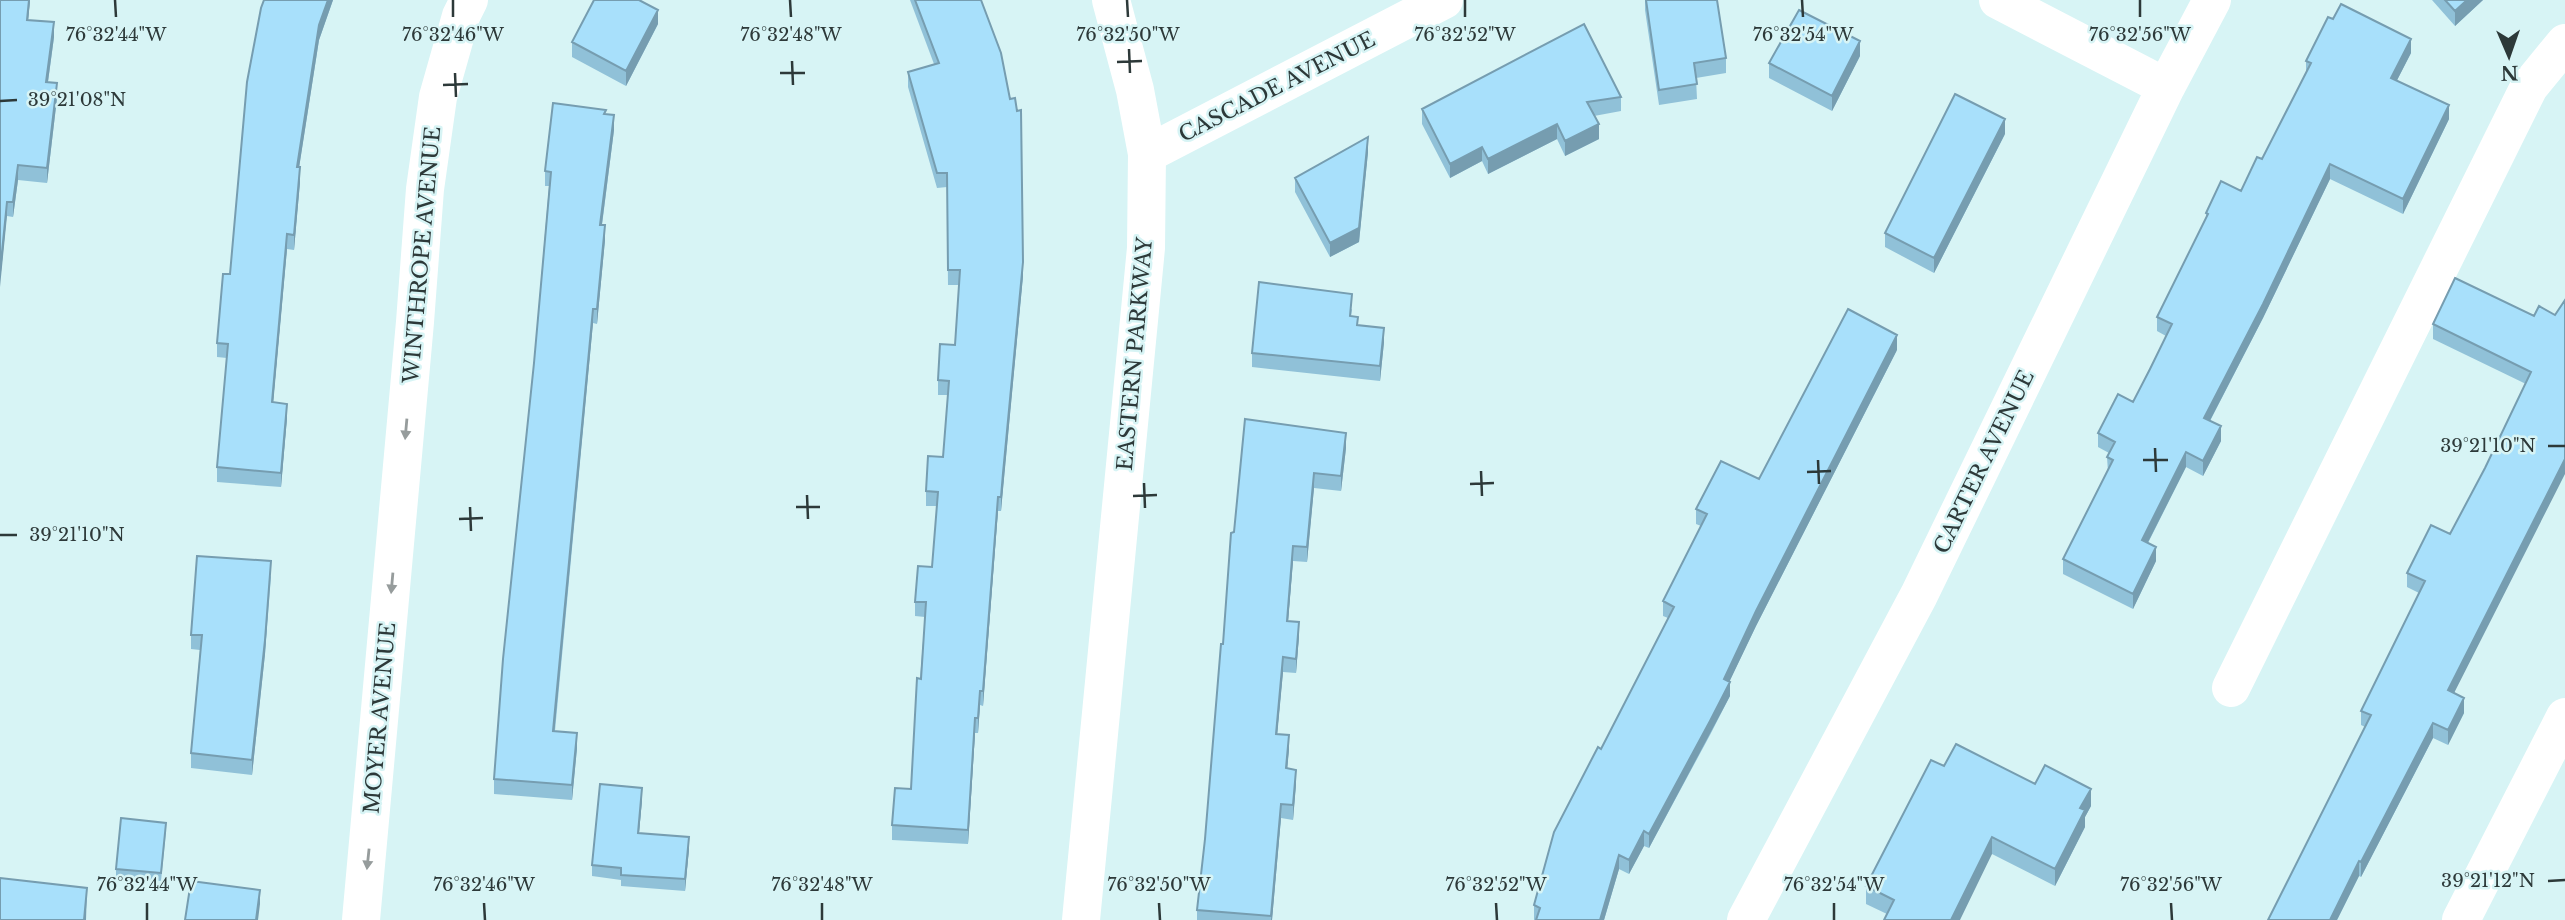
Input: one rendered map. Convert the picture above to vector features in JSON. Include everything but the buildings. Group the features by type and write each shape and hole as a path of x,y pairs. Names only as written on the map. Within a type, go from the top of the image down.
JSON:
{"street":[{"name":"WINTHROPE AVENUE","path":"398,515 425,189 438,97 461,16 469,0"},
{"name":"EASTERN PARKWAY","path":"1081,920 1146,248 1147,153 1135,90 1111,0"},
{"name":"CASCADE AVENUE","path":"1147,153 1444,0"},
{"path":"1998,0 2166,87"},
{"name":"CARTER AVENUE","path":"1746,920 1919,595 2166,87 2212,0"},
{"path":"2231,688 2529,86 2565,43"},
{"name":"MOYER AVENUE","path":"361,920 398,515"},
{"path":"2461,920 2565,717"}]}
